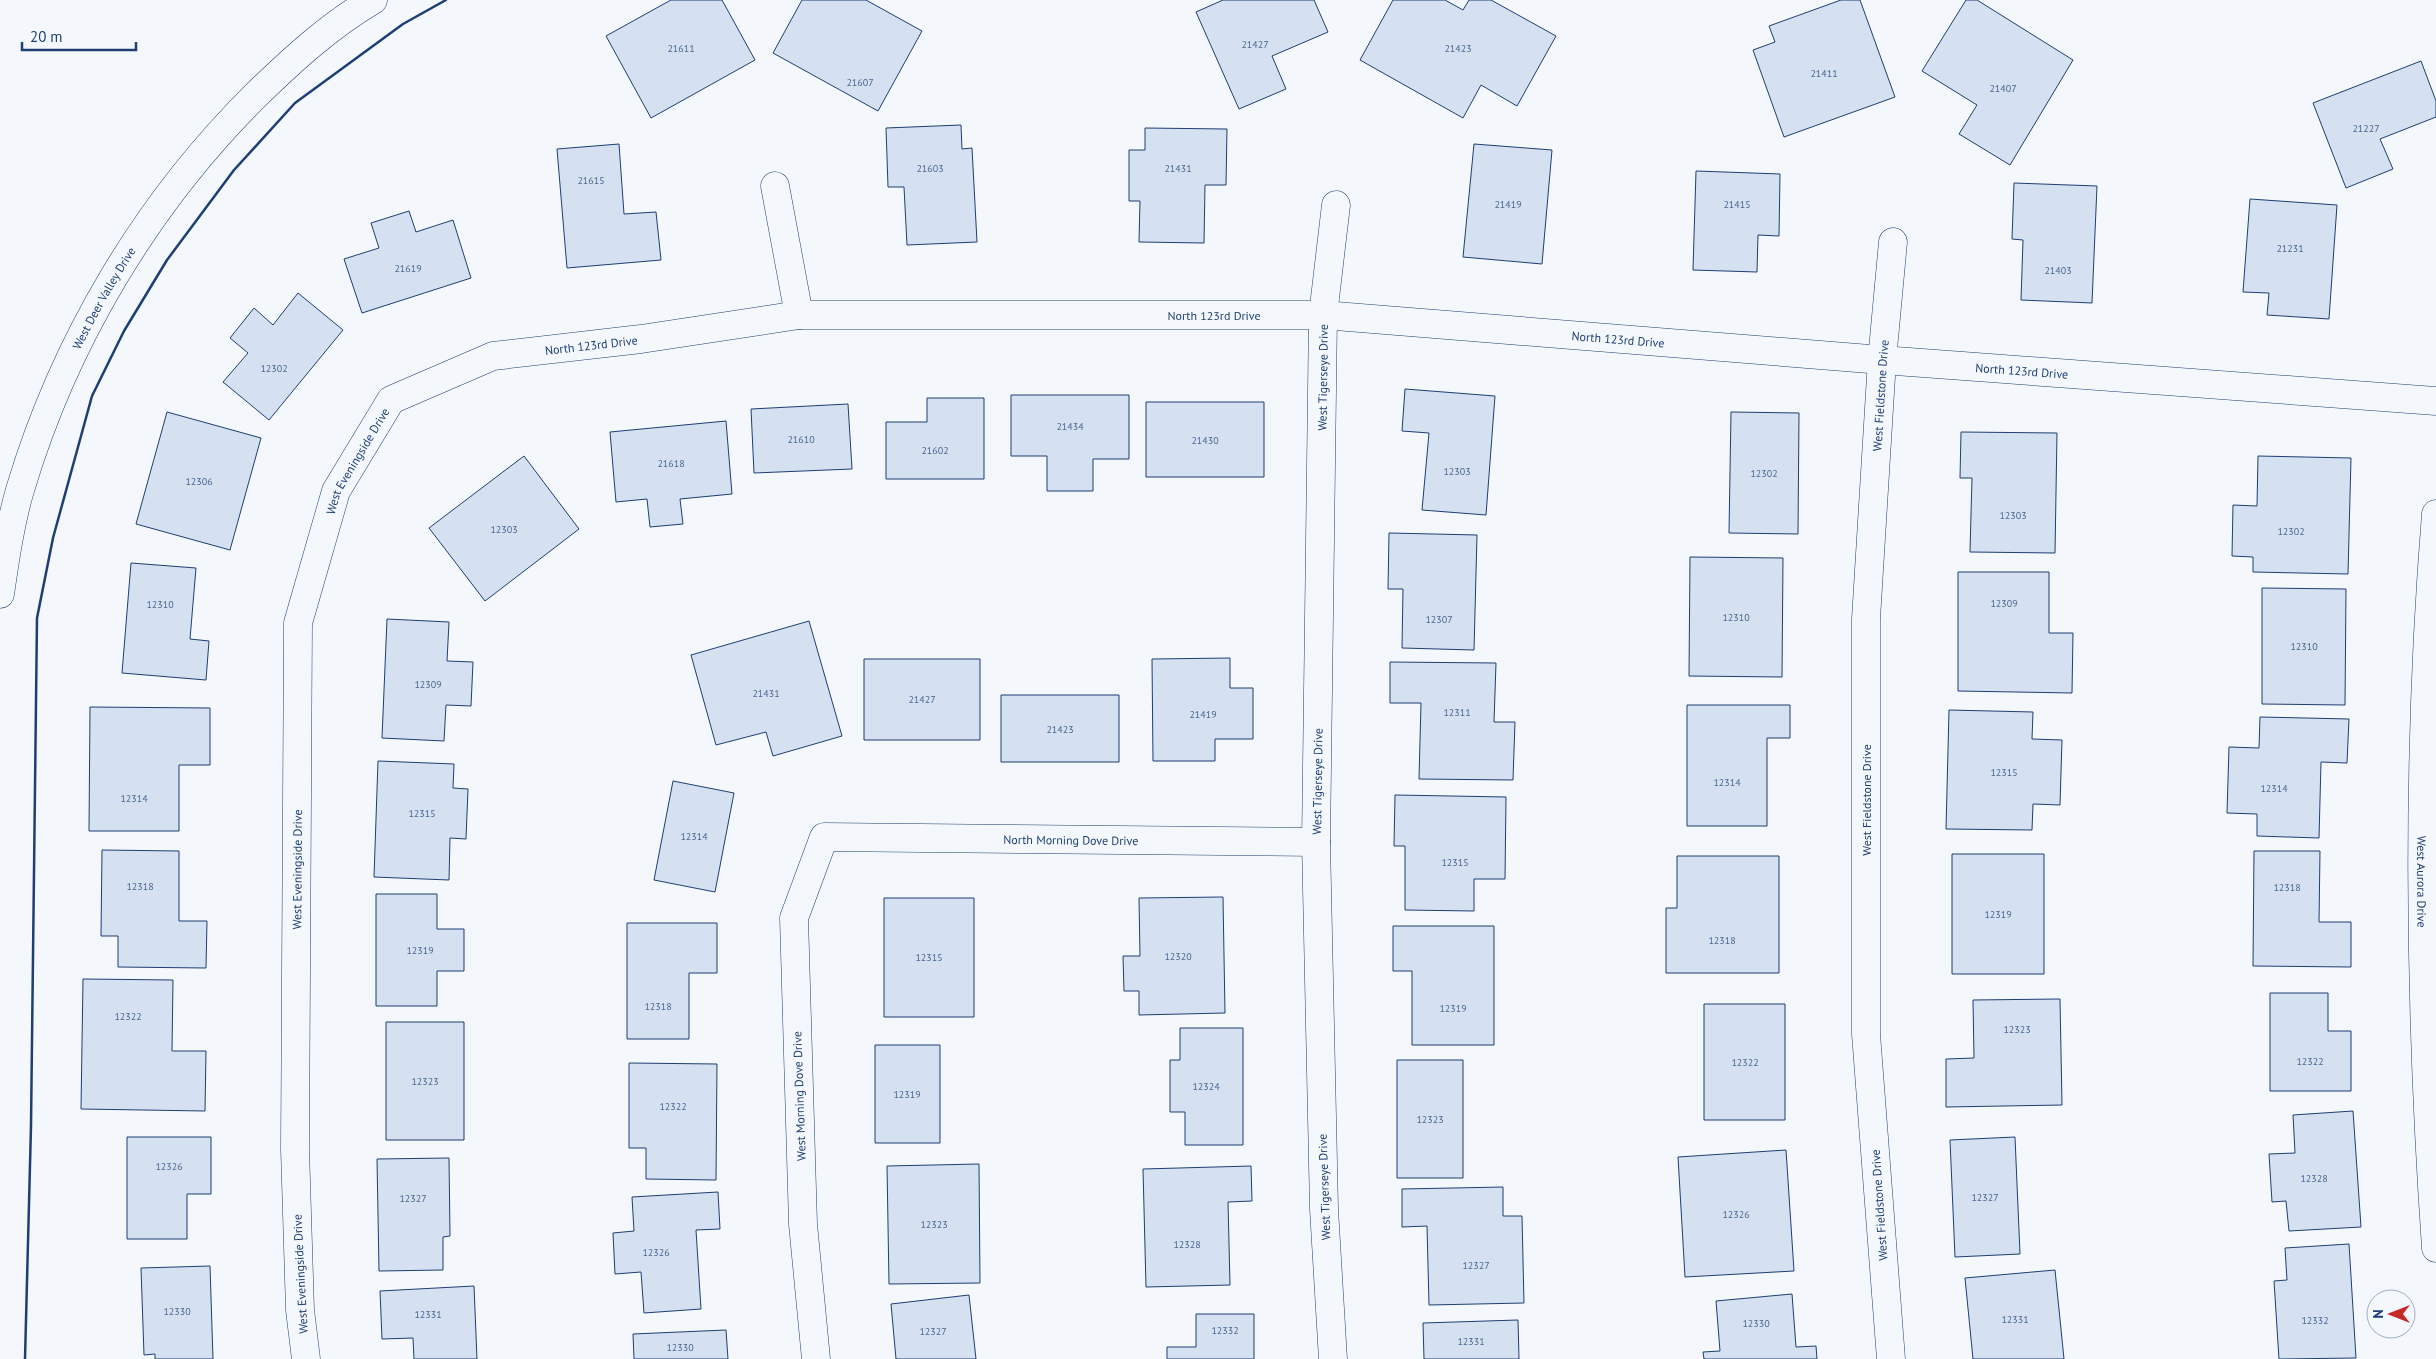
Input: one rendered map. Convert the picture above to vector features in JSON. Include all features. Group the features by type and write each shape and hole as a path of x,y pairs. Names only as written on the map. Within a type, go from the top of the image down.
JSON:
{"street":[{"name":"West Deer Valley Drive","path":"0,594 19,492 43,422 69,359 103,296 166,196 227,124 300,52 373,0"},
{"path":"775,186 799,314"},
{"name":"West Tigerseye Drive","path":"1333,1359 1324,1209 1316,842 1323,315 1336,205"},
{"name":"West Fieldstone Drive","path":"1891,1359 1866,1034 1866,619 1882,360 1893,242"},
{"name":"North 123rd Drive","path":"391,400 493,356 641,339 799,314 1323,315 1882,360 2436,401"},
{"name":"West Eveningside Drive","path":"306,1359 300,1310 295,1149 298,623 336,491 391,400"},
{"name":"West Aurora Drive","path":"2436,514 2423,761 2423,907 2426,1107 2436,1248"},
{"name":"North Morning Dove Drive","path":"824,837 1316,842"},
{"name":"West Morning Dove Drive","path":"816,1359 803,1224 794,918 824,837"}],"building":[{"path":"671,0 722,0 755,60 651,118 606,36"},
{"path":"802,0 866,0 922,31 878,111 773,53"},
{"path":"1223,0 1314,0 1328,32 1272,56 1286,89 1239,109 1196,12"},
{"path":"1393,0 1445,0 1463,10 1469,0 1491,0 1556,36 1517,106 1481,85 1463,118 1360,60"},
{"path":"1841,0 1860,0 1895,97 1784,137 1753,50 1775,42 1769,26"},
{"path":"1966,0 1977,0 2073,60 2010,165 1959,134 1977,105 1922,71"},
{"path":"2421,61 2436,101 2436,117 2380,139 2393,169 2346,188 2313,103"},
{"path":"961,125 962,149 972,148 977,242 907,245 904,187 888,187 886,128"},
{"path":"1145,128 1227,129 1226,185 1205,185 1204,243 1139,242 1140,201 1129,201 1129,150 1145,150"},
{"path":"619,144 624,214 656,212 661,260 567,268 557,149"},
{"path":"1474,144 1552,150 1542,264 1463,257"},
{"path":"1696,171 1780,174 1779,236 1758,235 1757,272 1693,270"},
{"path":"2014,183 2097,186 2092,303 2021,300 2023,240 2012,239"},
{"path":"2250,199 2337,205 2329,319 2267,315 2269,293 2243,292"},
{"path":"409,211 416,232 453,220 471,278 362,313 344,259 379,248 371,223"},
{"path":"298,293 343,330 269,420 223,382 248,353 230,338 254,308 273,325"},
{"path":"1405,389 1495,396 1486,515 1422,510 1429,433 1402,431"},
{"path":"1011,395 1129,395 1129,459 1093,459 1093,491 1047,491 1047,456 1011,456"},
{"path":"927,398 984,398 984,479 886,479 886,422 927,422"},
{"path":"1146,402 1264,402 1264,477 1146,477"},
{"path":"848,404 852,469 754,473 751,409"},
{"path":"167,412 261,438 230,550 136,524"},
{"path":"1731,412 1799,413 1798,534 1729,533"},
{"path":"726,421 732,494 680,499 683,524 650,527 647,499 616,502 610,432"},
{"path":"1961,432 2057,433 2055,553 1970,552 1972,478 1960,478"},
{"path":"524,456 579,529 485,601 429,528"},
{"path":"2258,456 2351,458 2348,574 2253,572 2253,557 2232,556 2233,505 2257,506"},
{"path":"1389,533 1477,535 1474,650 1402,648 1403,589 1388,589"},
{"path":"1690,557 1783,558 1782,677 1689,676"},
{"path":"131,563 196,568 190,639 209,641 206,680 122,673"},
{"path":"1958,572 2049,572 2049,633 2073,633 2072,693 1958,691"},
{"path":"2262,588 2346,589 2345,705 2262,704"},
{"path":"387,619 449,622 447,661 473,662 471,706 446,705 444,741 382,738"},
{"path":"809,621 842,736 773,756 766,732 716,745 691,655"},
{"path":"1230,658 1230,688 1253,688 1253,739 1215,739 1215,761 1153,761 1152,659"},
{"path":"864,659 980,659 980,740 864,740"},
{"path":"1390,662 1496,663 1494,722 1515,722 1513,780 1419,779 1421,703 1390,703"},
{"path":"1001,695 1119,695 1119,762 1001,762"},
{"path":"1687,705 1790,705 1790,738 1767,738 1767,826 1687,826"},
{"path":"90,707 210,708 210,765 179,765 179,831 89,831"},
{"path":"1949,710 2033,712 2032,739 2062,740 2060,805 2033,804 2032,830 1946,829"},
{"path":"2260,717 2349,719 2347,763 2321,762 2319,838 2257,836 2257,814 2227,813 2229,747 2259,748"},
{"path":"378,761 454,764 453,788 468,789 466,839 450,838 449,880 374,877"},
{"path":"673,781 734,793 715,892 654,880"},
{"path":"1395,795 1506,797 1505,879 1474,879 1474,911 1405,910 1405,846 1394,846"},
{"path":"102,850 179,851 179,921 207,921 206,968 118,967 118,936 101,936"},
{"path":"2254,851 2320,851 2319,922 2351,922 2351,967 2253,966"},
{"path":"1952,854 2044,854 2044,974 1952,974"},
{"path":"1677,856 1779,856 1779,973 1666,973 1666,908 1677,908"},
{"path":"376,894 437,894 437,929 464,929 464,971 437,971 437,1006 376,1006"},
{"path":"1223,897 1225,1013 1139,1015 1139,991 1124,991 1123,956 1140,956 1139,898"},
{"path":"884,898 974,898 974,1017 884,1017"},
{"path":"627,923 717,923 717,973 689,973 689,1039 627,1039"},
{"path":"1393,926 1494,926 1494,1045 1412,1045 1412,971 1393,971"},
{"path":"83,979 173,980 172,1051 206,1051 205,1111 81,1109"},
{"path":"2270,993 2328,993 2328,1031 2351,1031 2351,1091 2270,1091"},
{"path":"2060,999 2062,1105 1946,1107 1946,1059 1974,1058 1973,1000"},
{"path":"1704,1004 1785,1004 1785,1120 1704,1120"},
{"path":"386,1022 464,1022 464,1140 386,1140"},
{"path":"1180,1028 1243,1028 1243,1145 1185,1145 1185,1112 1170,1112 1170,1060 1180,1060"},
{"path":"875,1045 940,1045 940,1143 875,1143"},
{"path":"1397,1060 1463,1060 1463,1178 1397,1178"},
{"path":"629,1063 717,1064 716,1180 646,1179 646,1148 629,1148"},
{"path":"2353,1111 2361,1227 2289,1231 2286,1201 2272,1202 2269,1154 2295,1153 2293,1115"},
{"path":"127,1137 211,1137 211,1194 187,1194 187,1239 127,1239"},
{"path":"2015,1137 2020,1254 1955,1257 1950,1140"},
{"path":"1786,1150 1794,1271 1685,1277 1678,1157"},
{"path":"449,1158 450,1236 443,1237 443,1270 379,1271 377,1159"},
{"path":"979,1164 980,1283 889,1284 887,1166"},
{"path":"1251,1166 1252,1201 1228,1202 1230,1285 1146,1287 1143,1169"},
{"path":"1503,1187 1503,1216 1522,1216 1524,1303 1429,1305 1427,1226 1402,1227 1402,1189"},
{"path":"718,1192 720,1229 696,1230 701,1309 644,1313 641,1272 615,1274 613,1233 634,1231 632,1197"},
{"path":"2349,1244 2356,1358 2279,1359 2274,1281 2287,1280 2285,1248"},
{"path":"210,1266 213,1359 155,1359 155,1354 144,1355 141,1268"},
{"path":"2055,1270 2064,1359 1973,1359 1965,1278"},
{"path":"474,1286 477,1359 414,1359 413,1338 382,1339 380,1291"},
{"path":"1792,1294 1796,1347 1816,1346 1817,1359 1704,1359 1703,1352 1720,1351 1716,1301"},
{"path":"969,1295 976,1359 896,1359 891,1304"},
{"path":"1196,1314 1254,1314 1254,1359 1167,1359 1167,1347 1196,1347"},
{"path":"1518,1320 1519,1359 1424,1359 1423,1323"},
{"path":"726,1330 728,1359 634,1359 633,1334"}],"wall":[{"path":"25,1359 31,1126 37,618 53,538 92,396 124,331 167,260 234,170 295,103 403,24 446,0"}]}
